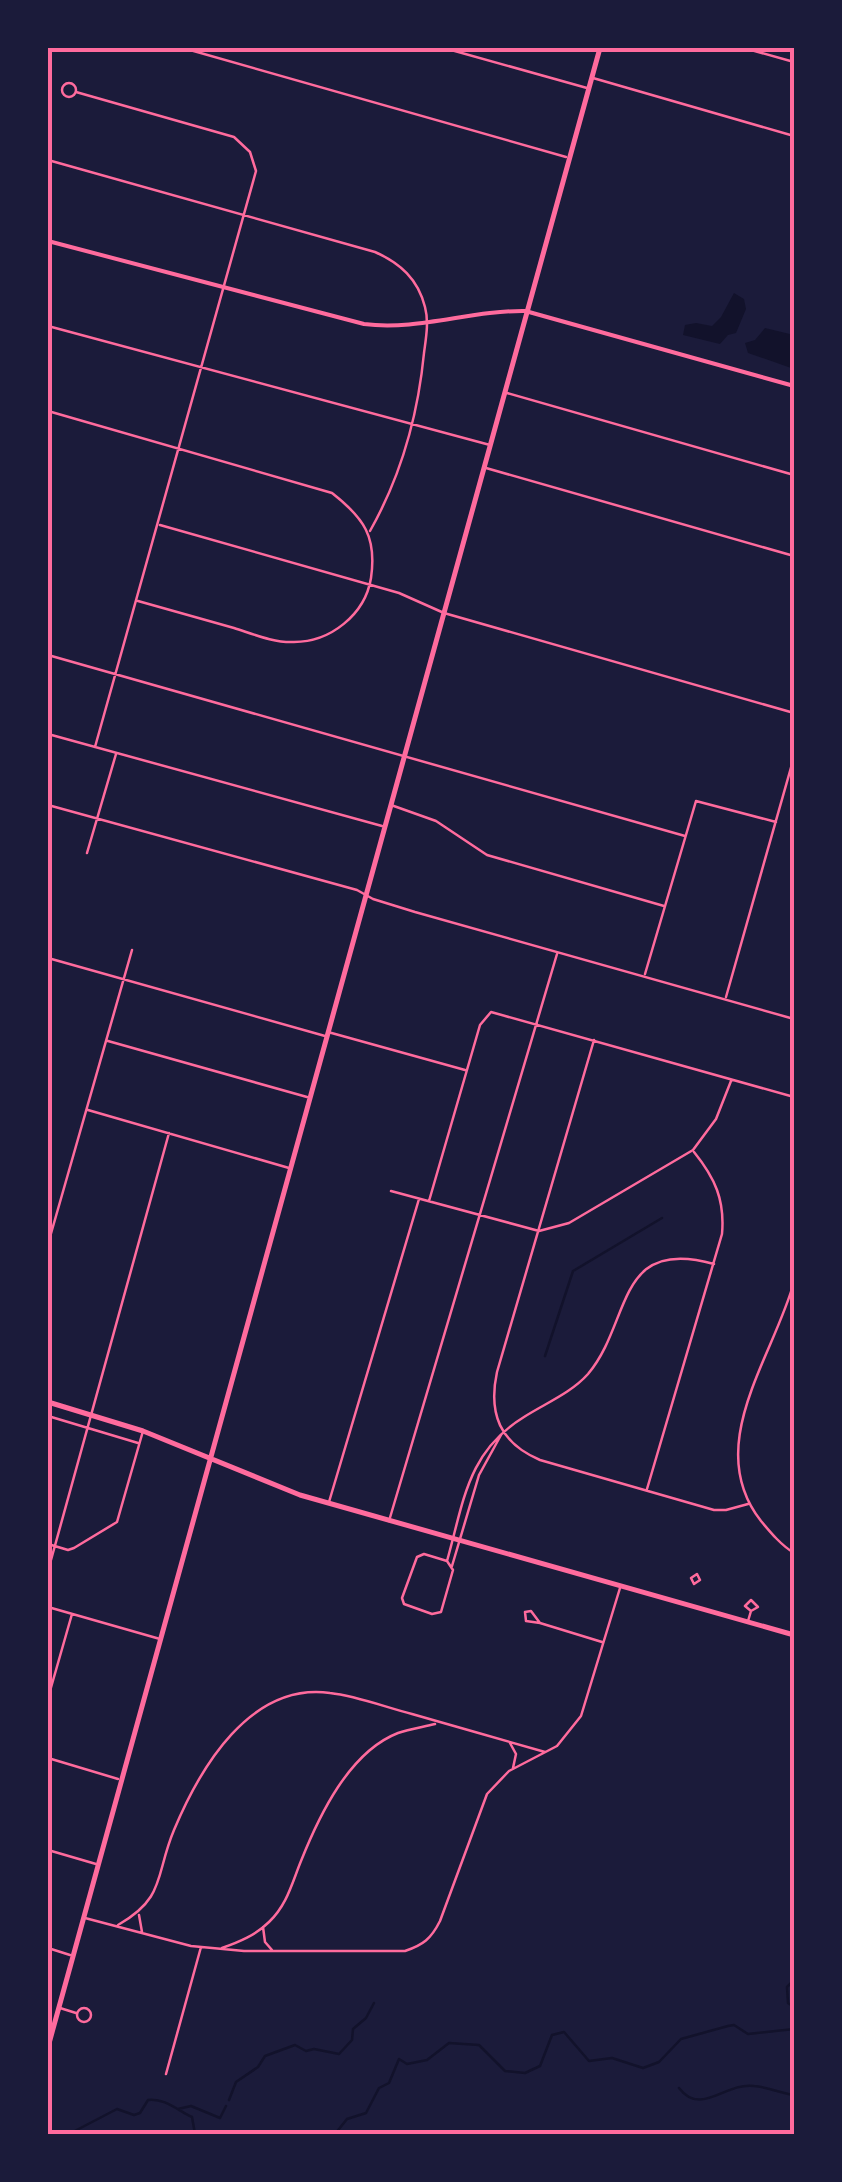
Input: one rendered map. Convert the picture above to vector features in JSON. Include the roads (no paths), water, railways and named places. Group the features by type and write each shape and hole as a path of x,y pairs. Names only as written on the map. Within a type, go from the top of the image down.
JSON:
{"main road":[{"path":"48,2046 600,48"},
{"path":"48,1402 143,1432 329,1503 794,1635"}],"street":[{"path":"183,48 570,158"},
{"path":"444,48 589,88"},
{"path":"744,48 794,62"},
{"path":"592,78 794,136"},
{"path":"76,92 230,136 243,142 256,171 95,747"},
{"path":"48,160 390,258 414,281 426,308 422,378 393,483 369,532"},
{"path":"48,241 364,324 427,323 480,312 528,312 794,386"},
{"path":"48,326 491,445"},
{"path":"506,393 794,475"},
{"path":"48,411 332,493 369,532 373,563 370,584 357,610 332,632 313,640 292,642 136,600"},
{"path":"485,467 794,556"},
{"path":"158,524 370,584 444,613 794,713"},
{"path":"48,655 684,836"},
{"path":"48,734 384,826"},
{"path":"87,853 116,753"},
{"path":"726,998 794,757"},
{"path":"644,976 696,801 776,822"},
{"path":"48,805 794,1018"},
{"path":"390,805 436,821 486,855 664,906"},
{"path":"48,1244 132,950"},
{"path":"389,1521 558,952"},
{"path":"48,958 467,1071"},
{"path":"429,1201 480,1024 491,1012 794,1097"},
{"path":"106,1040 308,1098"},
{"path":"594,1040 494,1386 493,1406 501,1433 530,1456 647,1491 720,1510 748,1504"},
{"path":"390,1191 539,1231 569,1223 692,1150 716,1119 732,1079"},
{"path":"86,1110 289,1168"},
{"path":"51,1560 169,1133"},
{"path":"647,1491 722,1234 724,1212 712,1174 692,1150"},
{"path":"329,1503 419,1199"},
{"path":"447,1560 480,1470 501,1433 585,1377 610,1338 622,1299 637,1277 667,1259 684,1257 714,1264"},
{"path":"794,1282 742,1417 737,1458 748,1504 772,1535 794,1553"},
{"path":"48,1416 140,1444"},
{"path":"48,1544 74,1548 117,1522 143,1432"},
{"path":"452,1566 447,1560 417,1556 402,1598 404,1604 440,1613 452,1566 456,1539"},
{"path":"84,1918 201,1947 405,1951 422,1946 440,1922 480,1805 496,1781 565,1738 581,1716 620,1585"},
{"path":"48,1607 160,1639"},
{"path":"748,1622 751,1610"},
{"path":"48,1698 50,1679 72,1614"},
{"path":"540,1623 603,1642"},
{"path":"117,1926 139,1914 154,1893 187,1800 208,1765 252,1714 287,1697 328,1692 545,1752"},
{"path":"220,1948 250,1937 282,1908 321,1816 347,1776 368,1753 395,1734 440,1722"},
{"path":"509,1742 516,1754 512,1770"},
{"path":"48,1758 121,1780"},
{"path":"48,1850 98,1864"},
{"path":"139,1914 143,1933"},
{"path":"263,1927 265,1942 273,1951"},
{"path":"166,2074 201,1947"},
{"path":"48,1948 73,1956"},
{"path":"58,2008 78,2013"}],"waterway":[{"path":"545,1356 573,1271 662,1218"},
{"path":"794,1980 787,1987 788,2003 794,2007"},
{"path":"229,2100 236,2082 258,2067 265,2056 295,2045 306,2051 339,2054 374,2003"},
{"path":"335,2134 347,2119 366,2113 379,2088 389,2083 399,2059 407,2064 427,2060 449,2043 479,2045 505,2071 525,2073 540,2066 552,2035 564,2032 589,2061 612,2058 643,2068 659,2062 681,2039 728,2026 734,2025 748,2034 794,2029"},
{"path":"679,2088 696,2099 743,2086 794,2095"},
{"path":"69,2134 117,2109 140,2113 148,2100 166,2103 192,2117 195,2134"},
{"path":"178,2109 191,2106 220,2118 226,2106"}]}
